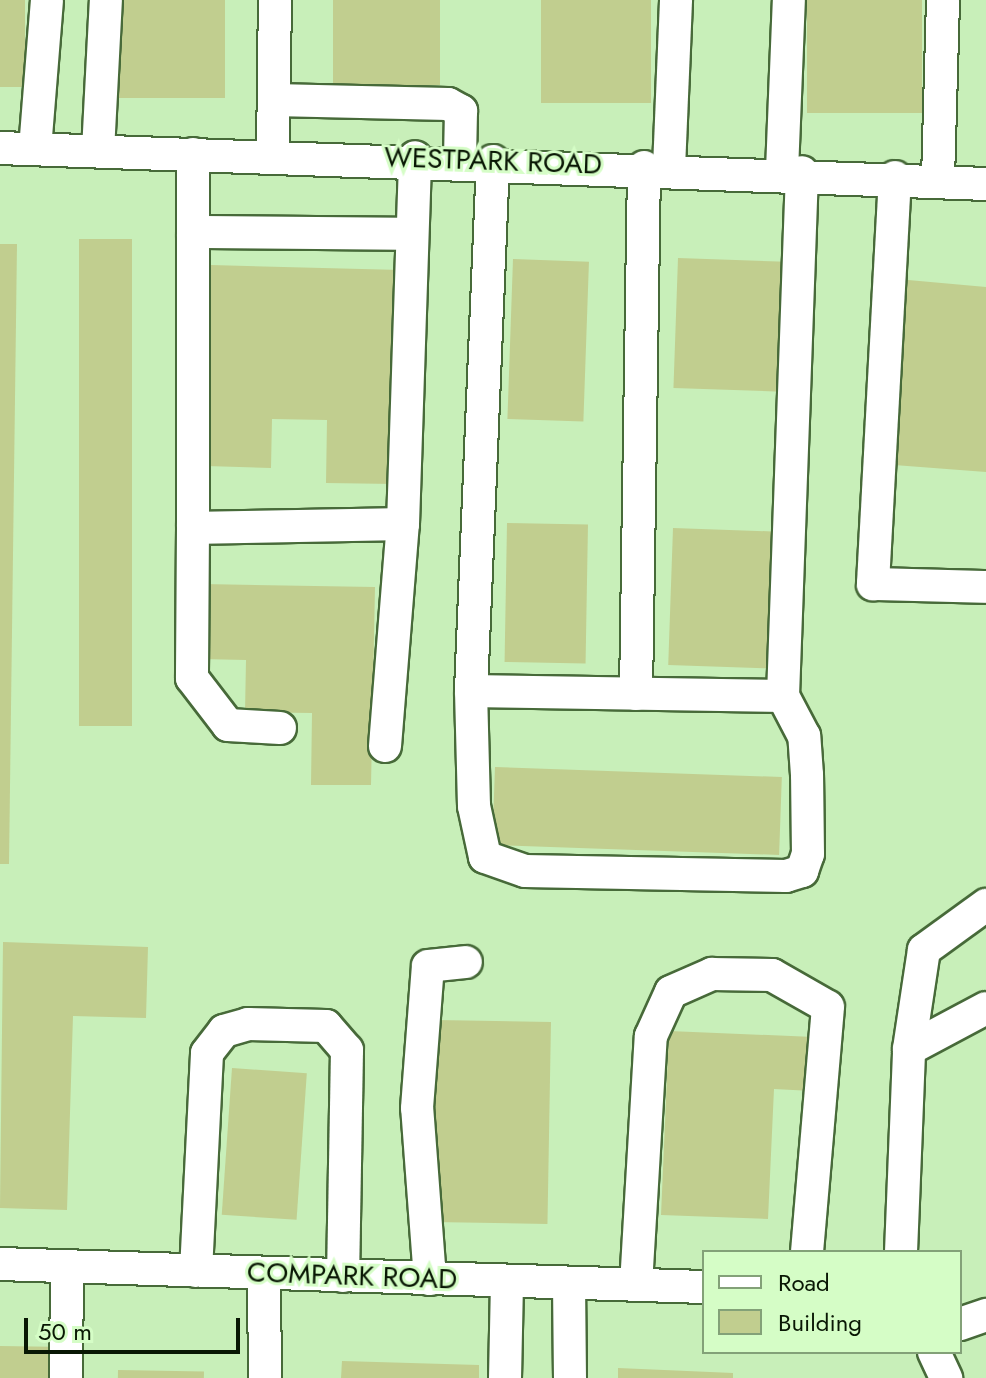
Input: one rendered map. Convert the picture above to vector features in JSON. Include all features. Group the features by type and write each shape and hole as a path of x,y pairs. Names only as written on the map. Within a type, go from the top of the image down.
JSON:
{"street":[{"path":"35,149 47,0"},
{"path":"98,151 106,0"},
{"path":"273,155 275,0"},
{"path":"636,694 656,167 676,0"},
{"path":"493,161 471,691 474,806 485,857 525,871 786,876 802,871 808,854 804,736 783,696 792,172 789,0"},
{"path":"938,179 943,0"},
{"path":"274,100 448,104 461,111 460,160"},
{"name":"WESTPARK ROAD","path":"0,148 415,157 792,172 986,184"},
{"path":"193,154 192,678 228,725 280,728"},
{"path":"385,746 403,524 415,157"},
{"path":"895,177 873,584 986,587"},
{"path":"193,232 412,234"},
{"path":"193,528 403,524"},
{"path":"471,691 783,696"},
{"path":"901,1250 909,1049 924,950 986,905"},
{"path":"430,1279 417,1108 428,966 466,962"},
{"path":"636,1285 651,1036 671,992 712,974 772,975 828,1007 807,1250"},
{"path":"909,1049 986,1008"},
{"path":"196,1271 207,1053 224,1031 248,1024 326,1026 347,1050 343,1276"},
{"name":"COMPARK ROAD","path":"0,1264 702,1287"},
{"path":"66,1378 67,1266"},
{"path":"264,1273 265,1378"},
{"path":"505,1378 507,1281"},
{"path":"569,1283 570,1378"},
{"path":"962,1323 986,1315"},
{"path":"935,1354 946,1378"}],"building":[{"path":"0,0 25,0 25,87 0,87"},
{"path":"118,0 225,0 225,98 118,98"},
{"path":"333,0 440,0 440,85 333,85"},
{"path":"541,0 651,0 651,103 541,103"},
{"path":"807,0 922,0 922,113 807,113"},
{"path":"79,239 132,239 132,726 79,726"},
{"path":"0,244 17,244 9,864 0,864"},
{"path":"678,258 786,262 781,392 673,388"},
{"path":"513,259 589,262 583,422 507,419"},
{"path":"211,265 401,270 395,484 326,483 327,420 272,419 271,468 206,466"},
{"path":"897,279 986,287 986,472 881,464"},
{"path":"507,523 588,524 586,663 505,662"},
{"path":"673,528 772,531 767,668 668,665"},
{"path":"202,584 375,587 371,785 311,785 312,713 245,712 246,660 200,659"},
{"path":"495,767 782,777 779,855 492,845"},
{"path":"3,942 148,947 146,1018 73,1016 67,1210 0,1208"},
{"path":"436,1020 551,1022 547,1224 432,1222"},
{"path":"669,1031 814,1037 812,1091 774,1089 768,1219 661,1215"},
{"path":"232,1068 307,1073 297,1220 222,1215"},
{"path":"0,1346 50,1347 49,1378 0,1378"},
{"path":"342,1361 479,1365 479,1378 341,1378"},
{"path":"618,1368 733,1373 733,1378 618,1378"},
{"path":"118,1370 204,1372 204,1378 118,1378"}]}
